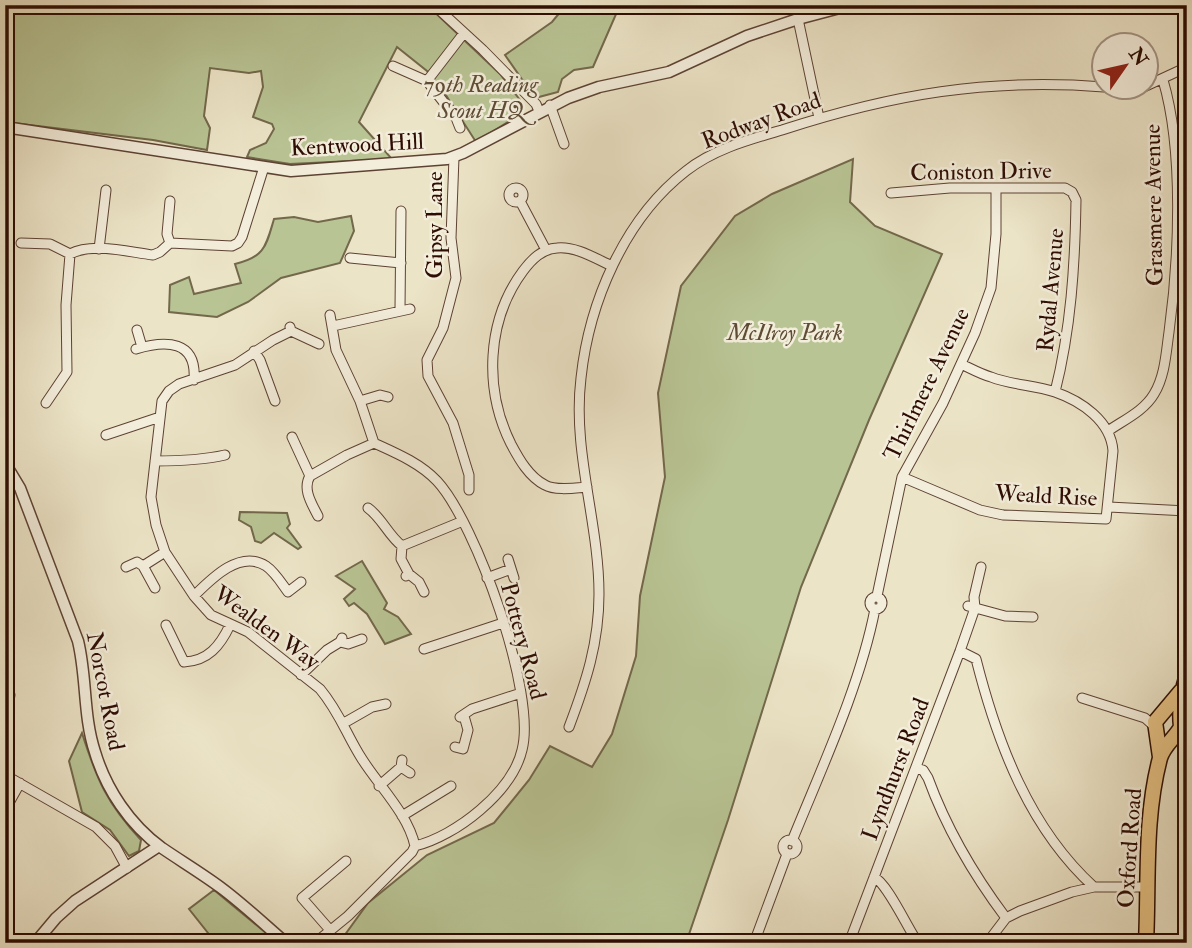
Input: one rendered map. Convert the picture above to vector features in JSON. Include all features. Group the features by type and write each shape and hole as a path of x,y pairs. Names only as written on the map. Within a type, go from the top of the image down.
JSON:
{"main road":[{"path":"1156,722 1164,737 1172,737 1181,727 1181,691 1187,675"},
{"path":"1156,722 1181,691"},
{"path":"1156,722 1170,713 1179,719"},
{"name":"Oxford Road","path":"1146,943 1149,831 1160,757 1156,722"},
{"name":"Oxford Road","path":"1160,757 1172,737"}],"street":[{"path":"434,5 537,104 540,111"},
{"name":"Kentwood Hill","path":"5,127 299,170 434,160 454,157 550,105 599,87 669,72 747,36 852,5"},
{"path":"798,19 819,118"},
{"path":"427,81 464,33"},
{"path":"393,66 427,81 460,128"},
{"path":"1160,81 1187,67"},
{"name":"Grasmere Avenue","path":"1108,431 1146,405 1155,393 1164,368 1174,300 1177,242 1176,168 1169,101 1163,80"},
{"name":"Rodway Road","path":"568,727 590,671 599,594 581,433 580,379 592,320 612,266 640,218 663,191 714,153 866,104 923,93 985,86 1054,83 1090,86"},
{"path":"550,105 564,144"},
{"name":"Gipsy Lane","path":"454,157 451,238 456,278 443,328 427,360 428,376 453,423 469,475 469,490"},
{"path":"70,254 79,249 99,249 153,255 170,243 222,246 238,243 264,167"},
{"name":"Coniston Drive","path":"891,193 950,188 1065,188 1072,192"},
{"name":"Thirlmere Avenue","path":"754,943 787,854 794,854 797,850 796,843 792,841 864,653 875,609 882,605 877,596 902,477 943,403 991,288 996,234 996,188"},
{"path":"99,249 106,190"},
{"name":"Rydal Avenue","path":"1055,391 1064,357 1075,257 1076,200 1072,192"},
{"path":"170,201 167,234 170,243"},
{"path":"520,201 546,250"},
{"path":"333,326 405,309 401,215 412,219"},
{"path":"21,243 50,244 70,254"},
{"path":"587,486 547,487 533,477 516,454 503,427 494,398 493,348 508,295 530,261 546,250 566,247 612,266"},
{"path":"46,403 66,373 66,305 70,254"},
{"path":"350,258 401,263"},
{"path":"318,516 309,505 306,482 310,476 374,443 360,401 337,350 330,315"},
{"name":"Wealden Way","path":"319,344 290,328 235,365 179,384 169,391 162,401 155,461 152,497 156,525 165,552 194,596 211,615 248,632 320,690 344,723 379,786 413,834 415,846"},
{"path":"137,330 139,348 163,344 179,345 186,349 194,368 194,380"},
{"path":"254,351 275,401"},
{"path":"961,364 990,377 1055,391 1079,403 1100,420 1113,440 1109,507"},
{"path":"360,401 384,396 380,384"},
{"path":"98,426 105,437 160,417"},
{"path":"292,437 310,476"},
{"name":"Pottery Road","path":"322,938 412,852 415,846 460,826 480,810 505,783 516,766 526,725 522,693 503,623 463,521 437,481 401,455 374,443"},
{"path":"155,461 186,461 225,455"},
{"name":"Norcot Road","path":"7,469 20,488 78,641 84,664 89,725 104,780 118,802 159,846 220,887 285,942"},
{"name":"Weald Rise","path":"902,477 980,510 1003,515 1103,520 1108,515 1109,507 1187,511"},
{"path":"368,509 377,515 391,537 402,546"},
{"path":"402,546 463,521"},
{"path":"402,546 401,559 407,575 419,582 424,592"},
{"path":"143,566 165,552"},
{"path":"487,578 513,574 508,559"},
{"path":"218,561 224,570"},
{"path":"194,596 224,570 241,562 254,561 267,566 288,592 301,582"},
{"path":"126,567 137,562 143,566 155,589"},
{"name":"Lyndhurst Road","path":"849,943 960,652 981,567"},
{"path":"972,607 1005,616 1032,617"},
{"path":"424,649 503,623"},
{"path":"166,625 182,665 198,662 218,648 230,625"},
{"path":"301,675 341,639 348,644 362,639"},
{"path":"960,652 976,659 1000,741 1027,799 1067,859 1094,887"},
{"path":"5,721 10,695 6,685"},
{"path":"455,747 463,749 467,740 462,717 472,709 522,693"},
{"path":"1082,698 1156,722"},
{"path":"344,723 372,707 386,704"},
{"path":"379,786 401,764 410,773"},
{"path":"916,768 923,771 928,778 955,842 979,882 1006,918"},
{"path":"5,775 104,833 127,868"},
{"path":"5,810 20,783"},
{"path":"402,816 446,786"},
{"path":"35,943 75,901 159,846"},
{"path":"322,938 302,898 346,861"},
{"path":"874,877 882,881 918,943"},
{"path":"987,943 1006,918 1020,911 1094,887 1148,887"}],"green space":[{"name":"79th Reading Scout HQ","path":"13,5 120,5 159,13 161,5 427,5 500,74 520,100 516,117 476,142 427,71 397,47 359,122 392,159 290,164 247,157 250,150 266,143 274,129 272,124 253,117 263,87 261,71 249,73 210,68 204,116 210,128 207,150 153,140 5,122 5,40"},
{"path":"566,5 620,5 593,67 574,70 562,79 558,92 535,98 505,55 552,22"},
{"name":"McIlroy Park","path":"853,159 850,202 875,226 942,254 869,420 801,587 728,820 686,943 339,943 368,903 427,855 494,823 529,780 550,746 592,767 612,734 636,656 640,596 665,477 658,393 681,286 735,216 772,194"},
{"path":"351,216 354,231 340,263 281,278 248,302 217,317 169,312 170,285 189,277 194,294 241,283 235,264 253,258 263,249 274,219 294,217 318,222"},
{"path":"240,512 287,513 290,524 287,528 301,547 298,549 274,533 261,543 255,541 251,527 239,520"},
{"path":"362,561 387,603 384,609 398,617 411,634 385,644 367,614 354,603 349,606 344,599 355,589 336,576"},
{"path":"82,733 104,791 141,840 139,851 129,856 110,830 82,812 69,761"},
{"path":"214,890 266,933 272,943 216,943 189,909"}]}
